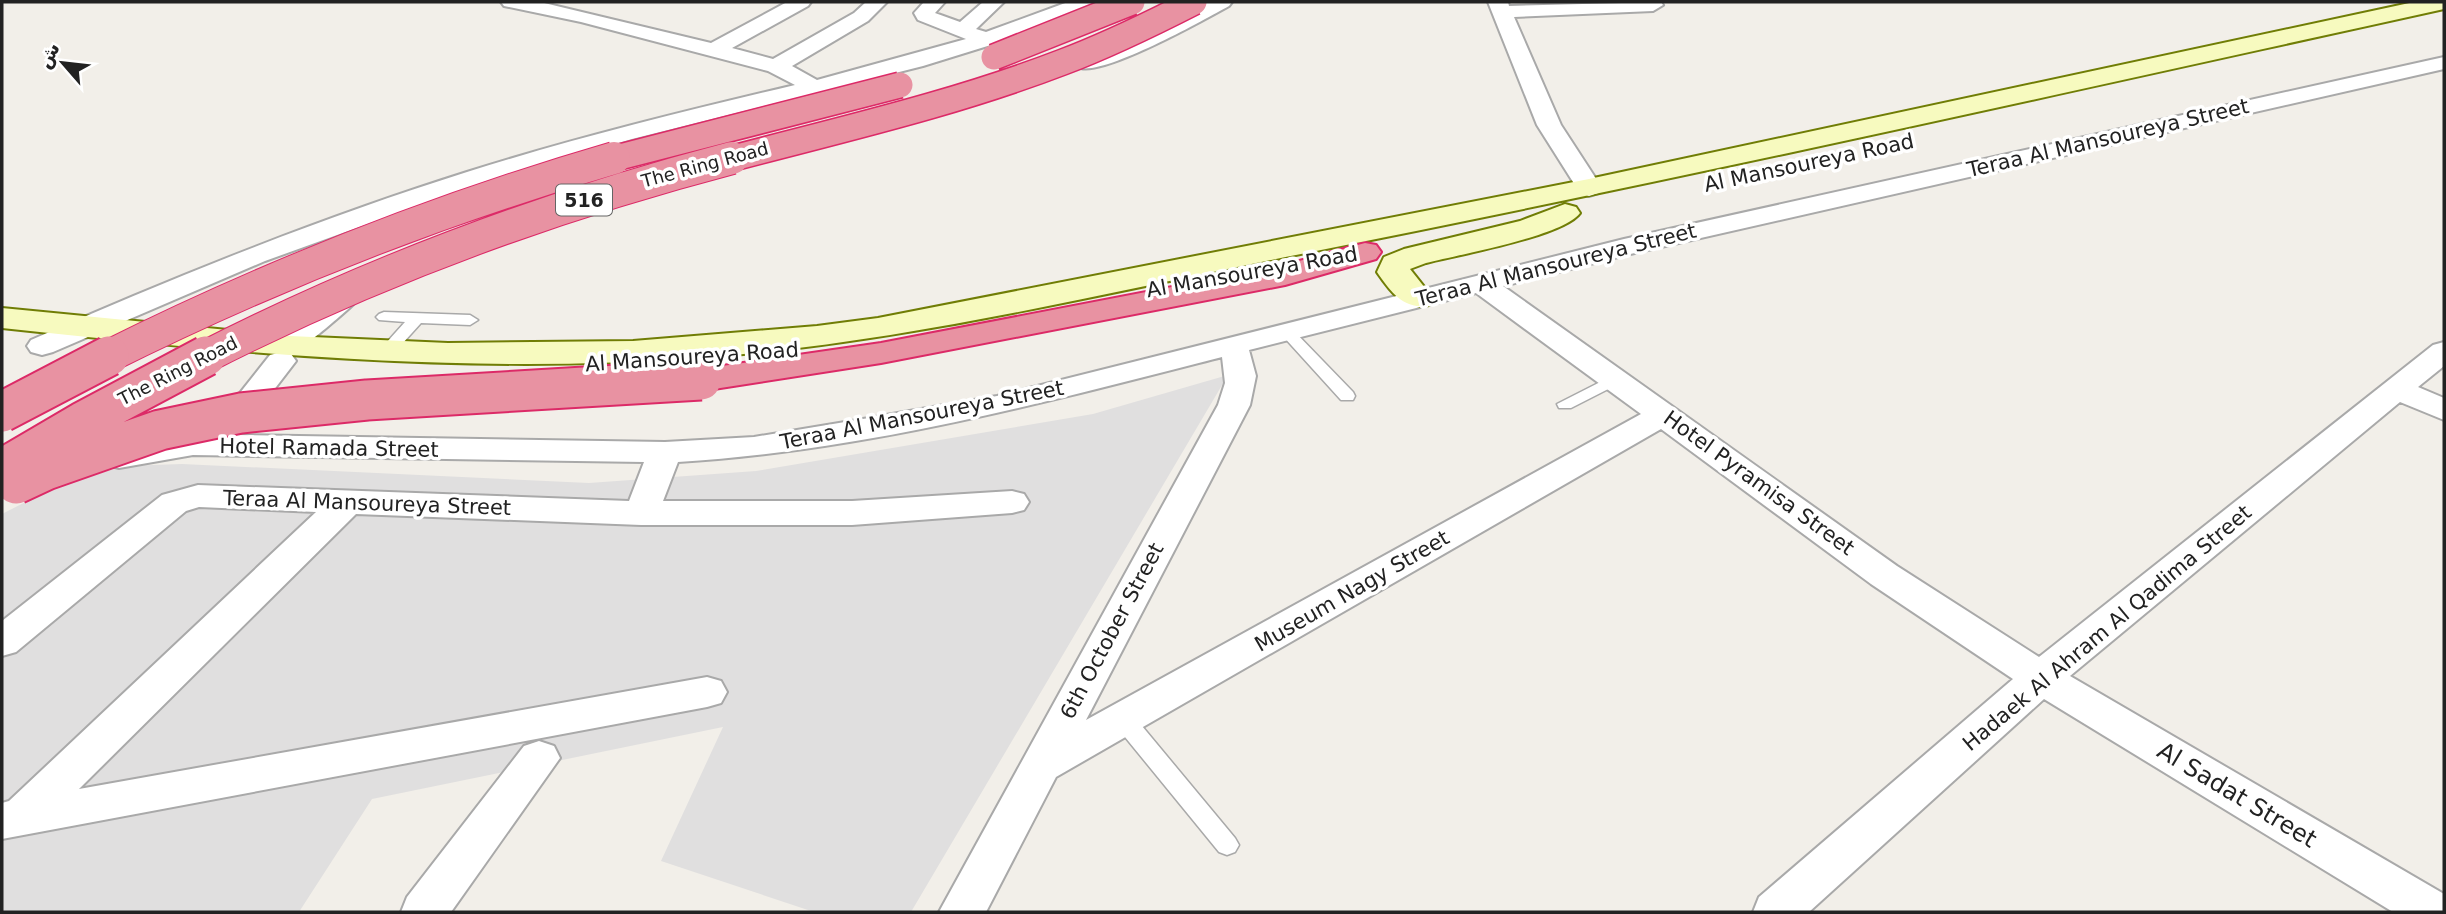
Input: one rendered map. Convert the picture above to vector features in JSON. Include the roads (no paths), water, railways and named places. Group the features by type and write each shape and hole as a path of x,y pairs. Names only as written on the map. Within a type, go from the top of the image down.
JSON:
{"highway":[{"name":"The Ring Road","path":"2,412 181,321 291,272 403,228 610,159 888,88 985,60 1038,42 1132,2"},
{"name":"The Ring Road","path":"5,490 117,402 212,353 398,268 570,205 1009,80 1124,37 1195,2"},
{"path":"5,490 46,470 160,430 242,413 367,400 701,380 881,353 1285,275 1365,252"}],"main road":[{"name":"Al Mansoureya Road","path":"379,359 600,353 791,341 878,328 1589,188 2444,2"},
{"name":"Al Mansoureya Road","path":"2,344 284,353 496,367 664,362 791,352 1365,252 1890,147 2444,22"},
{"path":"2224,50 2260,64"},
{"path":"1417,298 1392,272 1395,264 1415,256 1530,228 1565,212"},
{"name":"Al Mansoureya Road","path":"2,318 85,326 284,353"}],"street":[{"path":"511,2 582,16 775,66 816,88"},
{"path":"582,16 607,2"},
{"path":"714,50 801,2"},
{"path":"775,66 861,16 877,2"},
{"path":"935,2 924,13 925,16 987,40"},
{"path":"962,31 994,2"},
{"name":"Al Mansoureya Road","path":"42,346 271,251 511,167 623,134 816,88 987,40 1086,2"},
{"path":"214,445 307,326 357,290 428,257 601,199 1105,58 1166,32 1222,2"},
{"path":"1589,188 1549,125 1500,7 1653,5"},
{"name":"Teraa Al Mansoureya Street","path":"665,452 754,447 997,405 1480,282 1723,224 2444,63"},
{"name":"Hotel Pyramisa Street","path":"1480,282 1884,575 2040,678"},
{"name":"6th October Street","path":"962,912 1239,394 1242,371 1233,346"},
{"name":"Hadaek Al Ahram Al Qadima Street","path":"1776,912 2040,678 2444,351"},
{"path":"2398,390 2444,410"},
{"name":"Museum Nagy Street","path":"1040,766 1664,414"},
{"name":"Hotel Ramada Street","path":"5,490 125,456 193,445 665,452"},
{"path":"640,513 665,452"},
{"name":"Teraa Al Mansoureya Street","path":"2,642 174,503 198,496 640,513 852,513 1012,502"},
{"path":"11,820 347,502"},
{"name":"Al Sadat Street","path":"2040,678 2433,912"},
{"path":"11,820 707,692"},
{"path":"425,912 539,758"}],"lane":[{"path":"384,317 470,320"},
{"path":"379,359 417,318"},
{"path":"1287,332 1347,396"},
{"path":"1565,404 1616,379"},
{"path":"1124,720 1227,845"}]}
